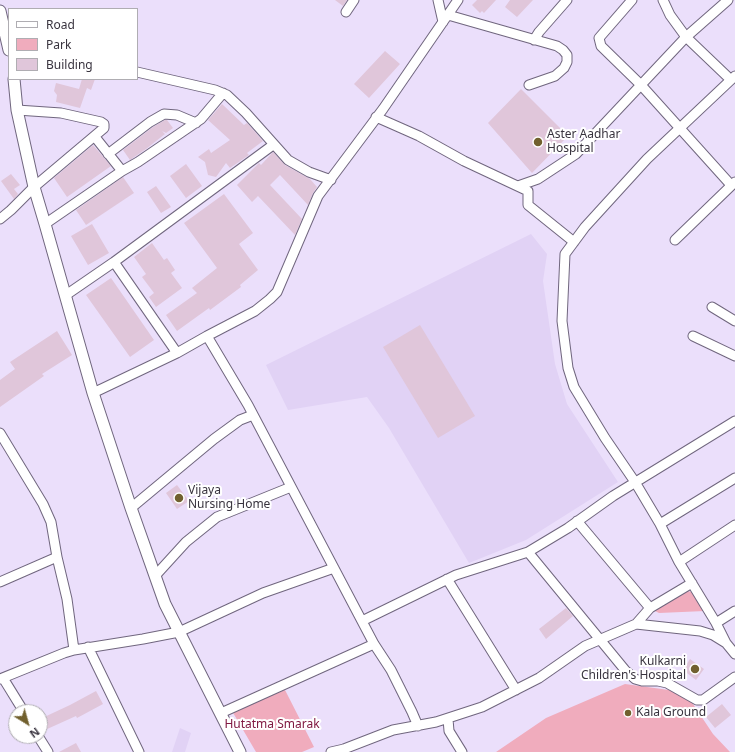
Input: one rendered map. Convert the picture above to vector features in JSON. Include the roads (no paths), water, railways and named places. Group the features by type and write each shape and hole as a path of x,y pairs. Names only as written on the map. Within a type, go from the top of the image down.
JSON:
{"street":[{"path":"346,12 354,0"},
{"path":"438,0 445,18"},
{"path":"93,393 177,353 255,311 277,292 318,196 376,117 458,0"},
{"path":"534,40 539,32 567,0"},
{"path":"632,0 599,38 601,46 641,85 679,128 733,184 675,240"},
{"path":"663,0 670,15 686,37 733,78 646,159 585,227 574,242 566,254 562,320 568,368 574,387 605,438 635,482 726,643 735,654"},
{"path":"518,186 538,179 576,154 686,37 728,0"},
{"path":"0,11 3,36 8,48"},
{"path":"445,18 557,46 563,50 567,55 567,62 564,68 554,76 529,85"},
{"path":"138,72 215,90 227,95 288,160 298,167 331,180"},
{"path":"14,80 17,110 34,187 93,393 131,508 166,604 240,752"},
{"path":"45,224 196,122 208,111 222,93"},
{"path":"0,219 12,210 34,187 104,128 104,124 101,122 61,113 17,110"},
{"path":"108,154 150,122 164,114 176,115 196,122"},
{"path":"376,117 419,136 464,161 528,191 528,205 574,242"},
{"path":"95,137 122,171"},
{"path":"66,295 114,262 273,145"},
{"path":"114,262 177,353"},
{"path":"712,307 735,321"},
{"path":"207,336 248,405 374,644 394,676 418,726"},
{"path":"693,336 735,356"},
{"path":"131,508 214,439 240,420 253,415"},
{"path":"362,621 456,575 528,552 577,522 635,482 735,421"},
{"path":"0,433 43,504 51,522 57,557 67,599 74,650"},
{"path":"660,524 735,478"},
{"path":"155,576 186,542 217,517 291,488"},
{"path":"577,522 650,608"},
{"path":"679,562 735,525"},
{"path":"528,552 635,679 667,683 697,700 703,700 735,677"},
{"path":"0,582 57,557"},
{"path":"19,704 1,678 74,650 179,632 263,592 334,568"},
{"path":"447,579 516,690"},
{"path":"331,752 344,749 393,730 448,719 482,707 539,678 585,646 636,624 650,608 692,583"},
{"path":"716,623 735,611"},
{"path":"636,624 700,631 713,635 726,643"},
{"path":"221,713 374,644"},
{"path":"88,647 140,752"},
{"path":"448,719 449,731 462,752"}],"place":[{"name":"Aster Aadhar Hospital","path":"538,142"},
{"name":"Vijaya Nursing Home","path":"179,498"},
{"name":"Kulkarni Children's Hospital","path":"695,669"},
{"name":"Kala Ground","path":"628,713"}],"park label":[{"name":"Hutatma Smarak","path":"272,725"}]}
